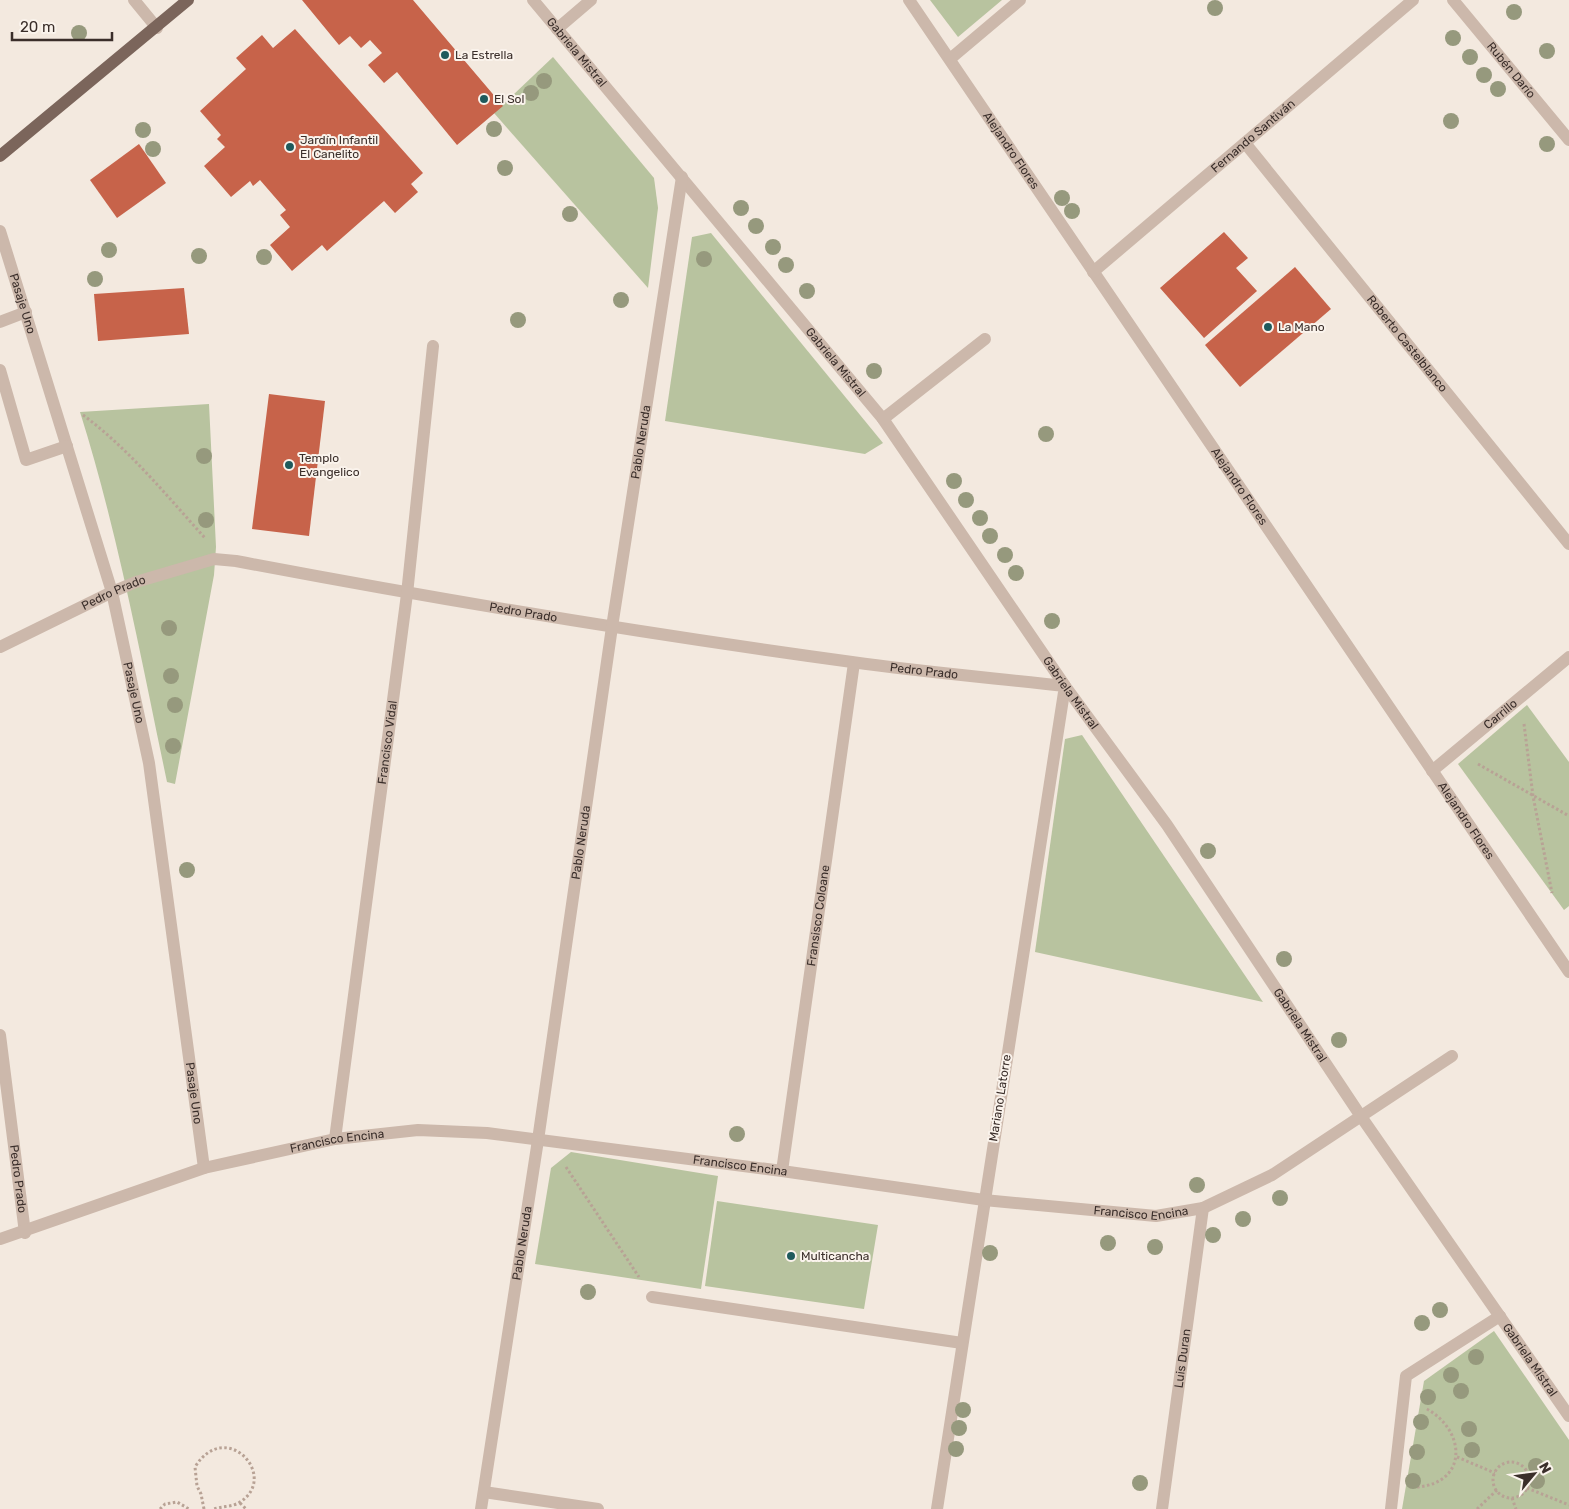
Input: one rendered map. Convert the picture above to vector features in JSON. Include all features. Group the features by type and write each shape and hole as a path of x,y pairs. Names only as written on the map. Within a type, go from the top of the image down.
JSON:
{"main road":[{"path":"0,156 157,28 188,0"}],"street":[{"path":"134,0 157,28"},
{"name":"Gabriela Mistral","path":"532,0 682,177 882,419 1065,686 1167,825 1360,1115 1569,1416"},
{"path":"557,29 591,0"},
{"name":"Alejandro Flores","path":"909,0 1569,972"},
{"path":"950,59 1020,0"},
{"name":"Fernando Santiván","path":"1092,272 1413,0"},
{"name":"Rubén Darío","path":"1453,0 1569,140"},
{"name":"Roberto Castelblanco","path":"1245,143 1569,544"},
{"name":"Pablo Neruda","path":"482,1509 538,1140 612,626 682,177"},
{"name":"Pasaje Uno","path":"0,232 112,592 149,763 204,1168"},
{"path":"0,322 26,312"},
{"path":"882,419 985,339"},
{"name":"Francisco Vidal","path":"335,1138 407,594 433,346"},
{"path":"0,370 26,460 67,446"},
{"name":"Pedro Prado","path":"0,647 112,592 214,559 236,561 407,594 612,626 854,662 1065,686"},
{"name":"Carrillo","path":"1432,771 1569,658"},
{"name":"Fransisco Coloane","path":"782,1171 854,662"},
{"name":"Mariano Latorre","path":"937,1509 1065,686"},
{"name":"Pedro Prado","path":"0,1035 25,1232"},
{"name":"Francisco Encina","path":"0,1240 204,1168 335,1138 418,1130 487,1133 782,1171 984,1200 1156,1216 1203,1208 1272,1174 1452,1056"},
{"name":"Luis Duran","path":"1162,1509 1203,1208"},
{"path":"652,1297 962,1343"},
{"path":"1391,1509 1406,1376 1500,1316"},
{"path":"484,1492 598,1509"}],"path":[{"path":"50,391 102,429 148,474 205,538 214,559"},
{"path":"1521,696 1533,796 1552,893"},
{"path":"1456,751 1569,816"},
{"path":"565,1165 652,1297"},
{"path":"1394,1484 1418,1487 1434,1485 1445,1477 1457,1457 1454,1436 1445,1423 1428,1409 1404,1399"},
{"path":"204,1509 197,1486 196,1467 208,1453 216,1449 235,1450 244,1455 250,1463 254,1473 254,1484 250,1493 240,1503 214,1509"},
{"path":"1457,1457 1495,1473"},
{"path":"1519,1464 1527,1472 1527,1488 1522,1494 1512,1498 1506,1497 1497,1490 1494,1479 1495,1473 1502,1465 1519,1464"},
{"path":"1527,1488 1569,1505"},
{"path":"1477,1509 1497,1490"},
{"path":"1512,1498 1516,1509"},
{"path":"160,1509 165,1504 177,1502 189,1509"},
{"path":"240,1503 246,1509"}],"green space":[{"path":"930,0 1002,0 958,37"},
{"path":"553,57 654,178 658,208 648,288 494,113"},
{"path":"711,233 883,443 865,454 665,421 692,237"},
{"path":"209,404 216,547 214,575 175,784 167,782 138,642 106,503 80,412"},
{"path":"1527,705 1569,762 1569,906 1564,910 1458,764"},
{"path":"1082,735 1263,1002 1035,952 1065,739"},
{"path":"571,1152 718,1176 701,1289 535,1264 551,1168"},
{"name":"Multicancha","path":"717,1201 878,1225 864,1309 705,1286"},
{"path":"1494,1331 1569,1440 1569,1509 1402,1509 1424,1381"}],"building":[{"path":"302,0 413,0 503,106 457,145 397,72 384,83 368,65 382,53 370,40 361,48 350,36 339,45"},
{"path":"295,29 423,173 411,184 418,192 395,213 384,201 327,251 322,245 292,271 270,245 290,227 280,215 286,210 260,180 253,186 250,181 231,197 204,166 225,147 217,139 221,135 200,111 246,69 236,58 262,35 273,48"},
{"path":"139,144 166,183 117,218 90,180"},
{"path":"1224,232 1248,258 1236,268 1257,291 1204,338 1160,288"},
{"name":"La Mano","path":"1295,267 1331,309 1240,387 1205,345"},
{"path":"184,288 189,334 98,341 94,294"},
{"name":"Templo Evangelico","path":"269,394 325,401 309,536 252,529"}],"place":[{"name":"La Estrella","path":"445,55"},
{"name":"El Sol","path":"484,99"},
{"name":"Jardín Infantil El Canelito","path":"290,147"},
{"name":"La Mano","path":"1268,327"},
{"name":"Templo Evangelico","path":"289,465"},
{"name":"Multicancha","path":"791,1256"}]}
